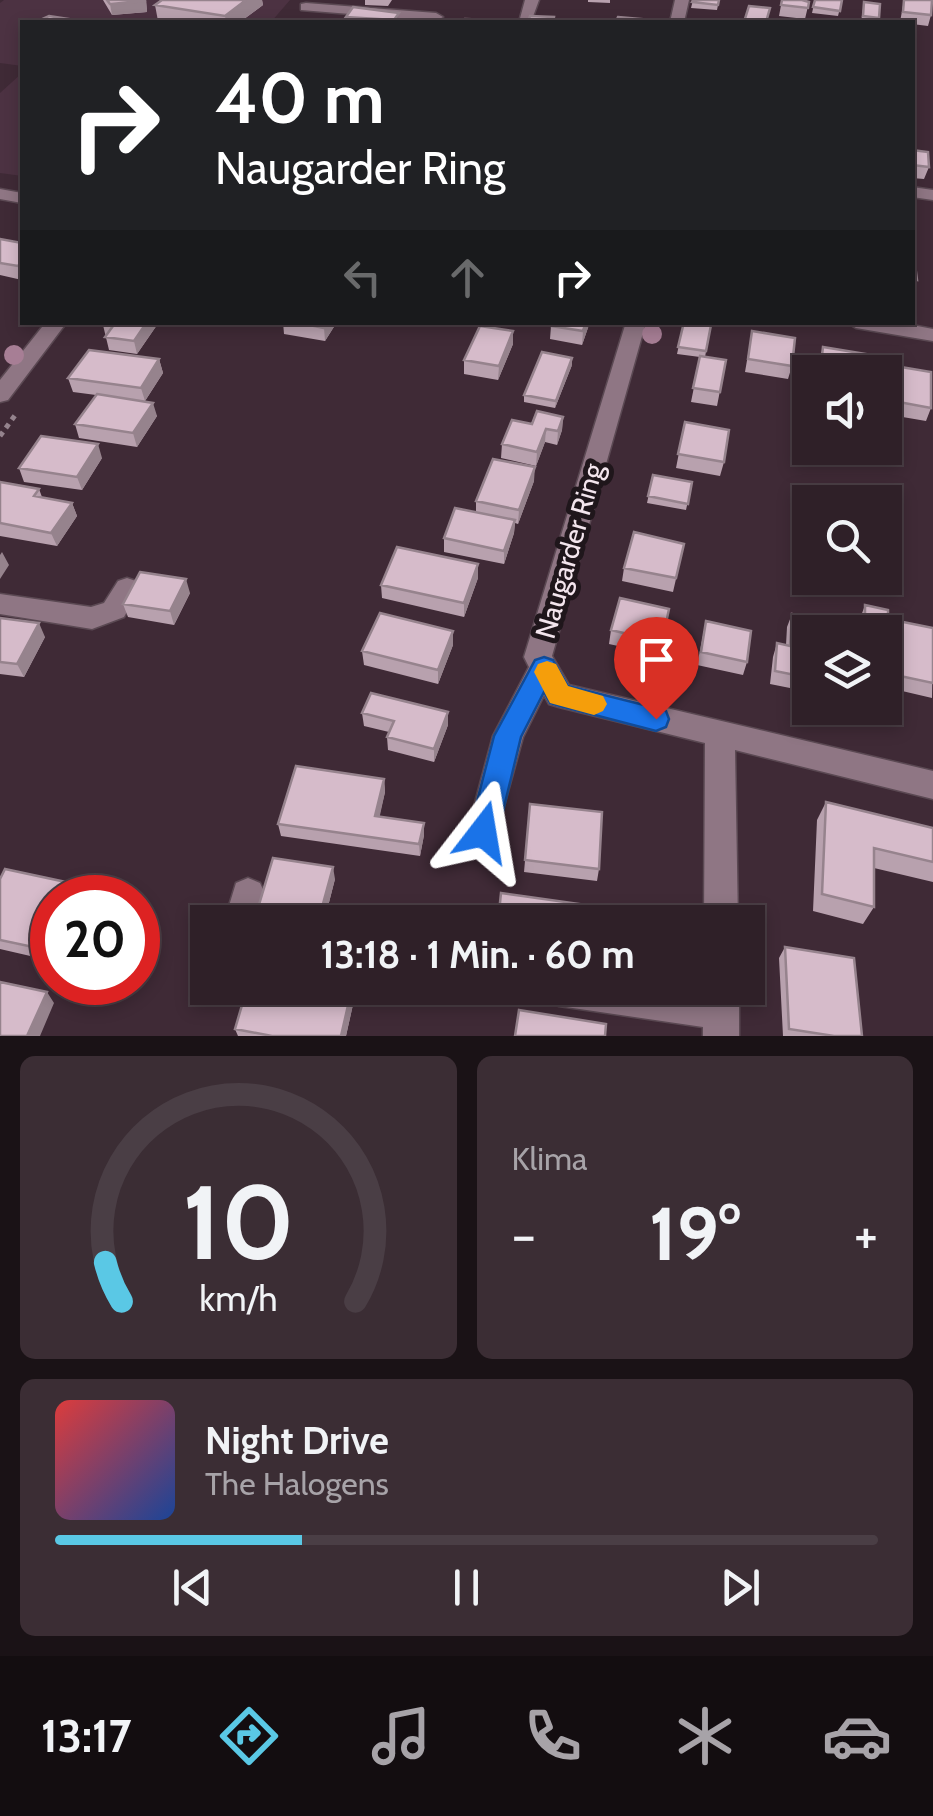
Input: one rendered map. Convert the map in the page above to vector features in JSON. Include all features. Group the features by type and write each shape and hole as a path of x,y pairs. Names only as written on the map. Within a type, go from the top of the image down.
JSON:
{"street":[{"path":"525,20 532,0"},
{"path":"309,3 436,18"},
{"path":"0,395 54,325"},
{"name":"Naugarder Ring","path":"635,325 538,657 560,695 933,785"},
{"path":"874,325 933,335"},
{"path":"0,604 92,618 114,610 128,588"},
{"path":"483,832 508,736 544,668"},
{"path":"720,735 721,905"},
{"path":"674,1005 721,1012"}],"shaded area":[{"path":"290,0 273,20 20,20 20,66 0,63 0,3"},
{"path":"20,75 20,176 0,173 0,93"}],"building":[{"path":"107,0 145,0 145,1 110,4"},
{"path":"162,0 246,0 225,16 155,5"},
{"path":"693,0 719,0 718,5"},
{"path":"782,0 809,2 808,8 781,5"},
{"path":"815,0 842,0 840,11 813,7"},
{"path":"904,0 932,0 931,15 903,12"},
{"path":"864,2 880,4 879,18 863,16"},
{"path":"749,6 770,8 767,20 745,20"},
{"path":"353,7 399,13 394,20 346,17"},
{"path":"49,16 75,20 40,20"},
{"path":"530,16 554,17 553,20 529,20"},
{"path":"915,150 928,152 929,167 915,165"},
{"path":"0,239 20,243 20,264 0,263"},
{"path":"103,325 145,325 134,341 105,337 113,326"},
{"path":"551,325 585,325 583,331"},
{"path":"683,325 711,325 706,351 678,347"},
{"path":"480,326 513,331 499,366 464,360"},
{"path":"752,331 795,338 792,366 748,359"},
{"path":"823,347 872,355 822,355"},
{"path":"89,350 159,359 141,388 68,378"},
{"path":"542,352 572,358 556,401 524,395"},
{"path":"700,356 726,360 720,392 693,388"},
{"path":"902,367 931,372 931,408 902,403"},
{"path":"97,394 153,403 133,433 75,424"},
{"path":"537,411 563,417 558,431 546,429 537,452 502,444 512,420 532,424"},
{"path":"685,422 729,430 724,462 678,454"},
{"path":"41,436 98,444 77,477 19,468"},
{"path":"493,459 535,467 519,510 476,501"},
{"path":"653,475 692,482 688,504 648,496"},
{"path":"0,482 39,489 34,496 72,503 51,533 0,523"},
{"path":"455,508 515,520 504,551 444,538"},
{"path":"634,532 684,544 676,578 624,568"},
{"path":"397,547 478,564 464,603 381,585"},
{"path":"140,572 186,579 170,611 123,604"},
{"path":"620,598 669,609 662,642 611,630"},
{"path":"865,605 888,610 888,615 865,615"},
{"path":"380,613 453,631 438,670 362,651"},
{"path":"792,614 797,615 792,615 792,674 775,671 777,643 790,646"},
{"path":"0,618 39,623 17,664 0,662"},
{"path":"706,621 751,631 747,662 701,652"},
{"path":"902,622 933,628 933,683 902,676"},
{"path":"371,693 448,712 434,749 387,737 394,721 362,713"},
{"path":"296,766 384,779 375,816 424,823 419,844 278,824"},
{"path":"826,802 933,828 933,862 874,848 874,907 822,894"},
{"path":"530,804 602,812 599,869 525,860"},
{"path":"273,858 333,867 323,905 259,905"},
{"path":"5,869 33,875 30,946 0,940 0,879"},
{"path":"501,893 587,905 500,905"},
{"path":"785,947 854,958 862,1036 789,1029"},
{"path":"0,982 30,988 30,1005 41,1005 27,1036 0,1036"},
{"path":"242,1005 348,1005 341,1036 272,1036 235,1029"},
{"path":"519,1010 606,1024 605,1036 515,1036"}],"slow traffic":[{"path":"547,672 560,695 594,704"}],"route":[{"path":"483,832 508,736 544,668 560,695 656,719"}]}
